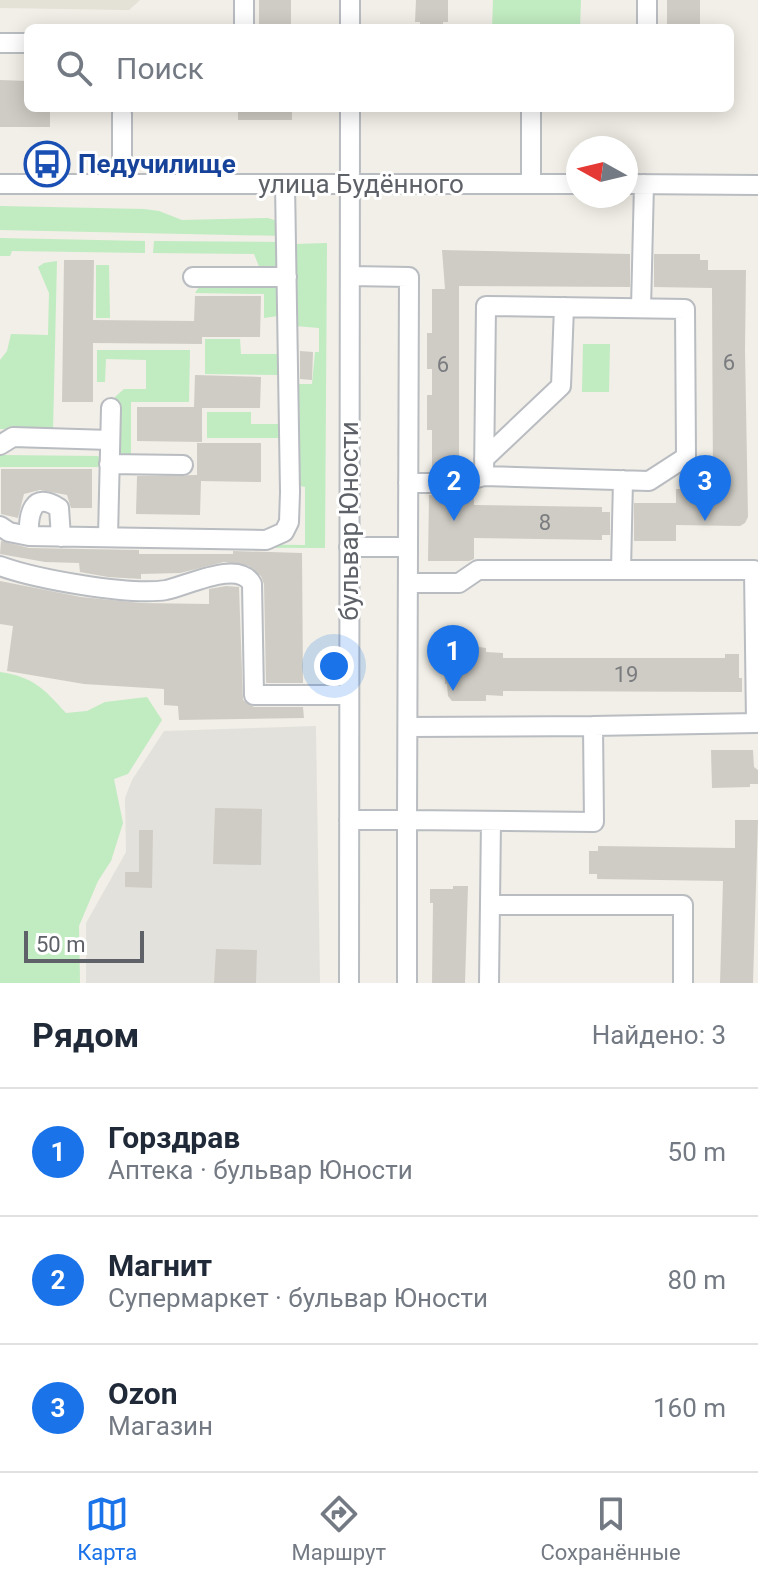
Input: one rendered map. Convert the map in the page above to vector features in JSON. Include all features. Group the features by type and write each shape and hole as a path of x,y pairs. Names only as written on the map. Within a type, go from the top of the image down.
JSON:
{"street":[{"path":"244,0 244,24"},
{"path":"350,0 350,24"},
{"path":"647,0 647,24"},
{"path":"0,43 24,43"},
{"name":"бульвар Юности","path":"349,983 350,112"},
{"path":"531,112 531,184"},
{"path":"122,114 122,184"},
{"name":"улица Будённого","path":"0,184 566,184"},
{"path":"0,526 9,532 29,536 61,537 266,540 284,532 289,522 290,492 285,184"},
{"path":"638,184 758,185"},
{"path":"636,208 641,308"},
{"path":"350,276 409,277 407,983"},
{"path":"193,277 287,277"},
{"path":"486,306 685,309 686,457 649,481 484,468 486,306"},
{"path":"408,483 459,483 484,468 561,386 564,307"},
{"path":"108,537 111,408"},
{"path":"0,445 13,437 110,440"},
{"path":"109,464 183,465"},
{"path":"621,570 623,480"},
{"path":"29,536 31,508 39,503 51,503 59,508 61,537"},
{"path":"349,547 408,547"},
{"path":"0,566 131,592 164,590 215,575 242,574 252,584 254,695 349,695"},
{"path":"408,583 459,583 478,570 754,570 756,723 408,727"},
{"path":"349,820 594,822 593,726"},
{"path":"489,983 491,821"},
{"path":"490,905 683,905 683,983"}],"shaded area":[{"path":"0,0 140,0 129,10 0,8"},
{"path":"316,726 320,983 86,983 86,923 126,852 125,798 132,780 164,731"}],"green space":[{"path":"493,0 581,0 580,24 492,24"},
{"path":"0,206 144,209 182,220 268,218 281,222 284,236 0,230"},
{"path":"0,238 145,241 145,253 12,251 10,256 0,256"},
{"path":"154,241 284,242 284,261 276,270 260,269 254,254 153,253"},
{"path":"327,243 325,548 112,547 114,543 305,545 305,487 296,485 293,384 312,384 315,352 319,352 319,328 295,326 295,244"},
{"path":"57,261 53,430 0,429 0,360 7,351 11,334 48,335 49,293 38,267"},
{"path":"96,265 109,265 110,318 96,318"},
{"path":"199,287 274,287 281,291 283,309 278,316 264,318 264,294 195,293"},
{"path":"205,339 240,339 241,354 280,354 280,375 205,374"},
{"path":"583,344 610,344 609,392 582,392"},
{"path":"97,350 190,350 189,402 131,402 131,457 119,453 115,445 115,397 124,389 146,389 146,360 106,359 105,382 97,382"},
{"path":"207,412 251,412 251,424 280,424 280,438 207,438"},
{"path":"0,455 98,456 101,467 0,467"},
{"path":"0,672 38,685 66,713 87,711 105,702 147,697 162,720 128,774 114,779 123,823 111,861 98,881 79,926 80,983 0,983"}],"building":[{"path":"259,0 291,0 291,24 259,24"},
{"path":"416,0 448,0 448,22 415,22"},
{"path":"667,0 700,0 700,24 667,24"},
{"path":"0,80 24,81 24,112 50,112 50,127 0,127"},
{"path":"238,112 292,112 292,120 238,120"},
{"path":"442,250 630,254 630,287 459,286 459,466 455,466 455,471 432,471 432,430 427,430 427,395 432,395 432,369 427,369 427,333 432,333 432,289 445,289"},
{"path":"654,254 700,254 700,260 708,260 708,270 746,270 748,517 740,526 676,525 676,541 634,541 634,503 676,503 676,489 713,489 712,288 654,287"},
{"path":"64,260 94,260 93,320 194,321 195,296 261,296 260,337 202,337 202,344 93,343 93,402 62,402"},
{"path":"300,351 313,352 312,380 300,379"},
{"path":"195,375 261,377 260,408 202,408 202,442 137,441 137,407 194,407"},
{"path":"197,443 261,443 261,482 201,481 200,515 136,514 137,476 197,475"},
{"path":"1,469 92,469 92,508 71,508 67,495 40,490 24,494 18,518 1,514"},
{"path":"429,495 474,496 474,505 602,507 602,512 610,512 610,535 602,535 602,540 474,538 474,559 428,561"},
{"path":"1,541 29,548 139,550 139,554 233,554 233,551 302,553 303,683 266,683 264,584 261,576 249,566 224,562 180,573 141,574 141,579 108,577 80,572 79,563 45,562 0,554"},
{"path":"0,581 81,597 141,603 209,604 209,589 239,587 243,700 254,707 303,707 304,718 179,720 178,706 164,705 164,689 84,684 7,671 13,626 0,624"},
{"path":"459,644 486,648 486,652 503,653 503,658 725,658 725,654 739,654 742,692 503,691 503,696 486,695 486,701 452,701 445,684 444,664 451,649 459,649"},
{"path":"711,750 753,750 758,784 712,788"},
{"path":"215,808 262,809 261,865 213,864"},
{"path":"735,820 758,820 753,983 720,983 723,881 597,879 597,874 589,874 589,851 598,851 598,846 735,848"},
{"path":"139,830 153,830 152,888 125,887 125,872 139,872"},
{"path":"453,886 468,886 465,983 432,983 433,903 430,903 430,889 453,889"},
{"path":"216,949 257,950 256,983 214,983"}],"place":[{"name":"Педучилище","path":"47,164"},
{"name":"Магнит","path":"454,521"},
{"name":"Ozon","path":"705,521"},
{"name":"Горздрав","path":"453,691"}]}
